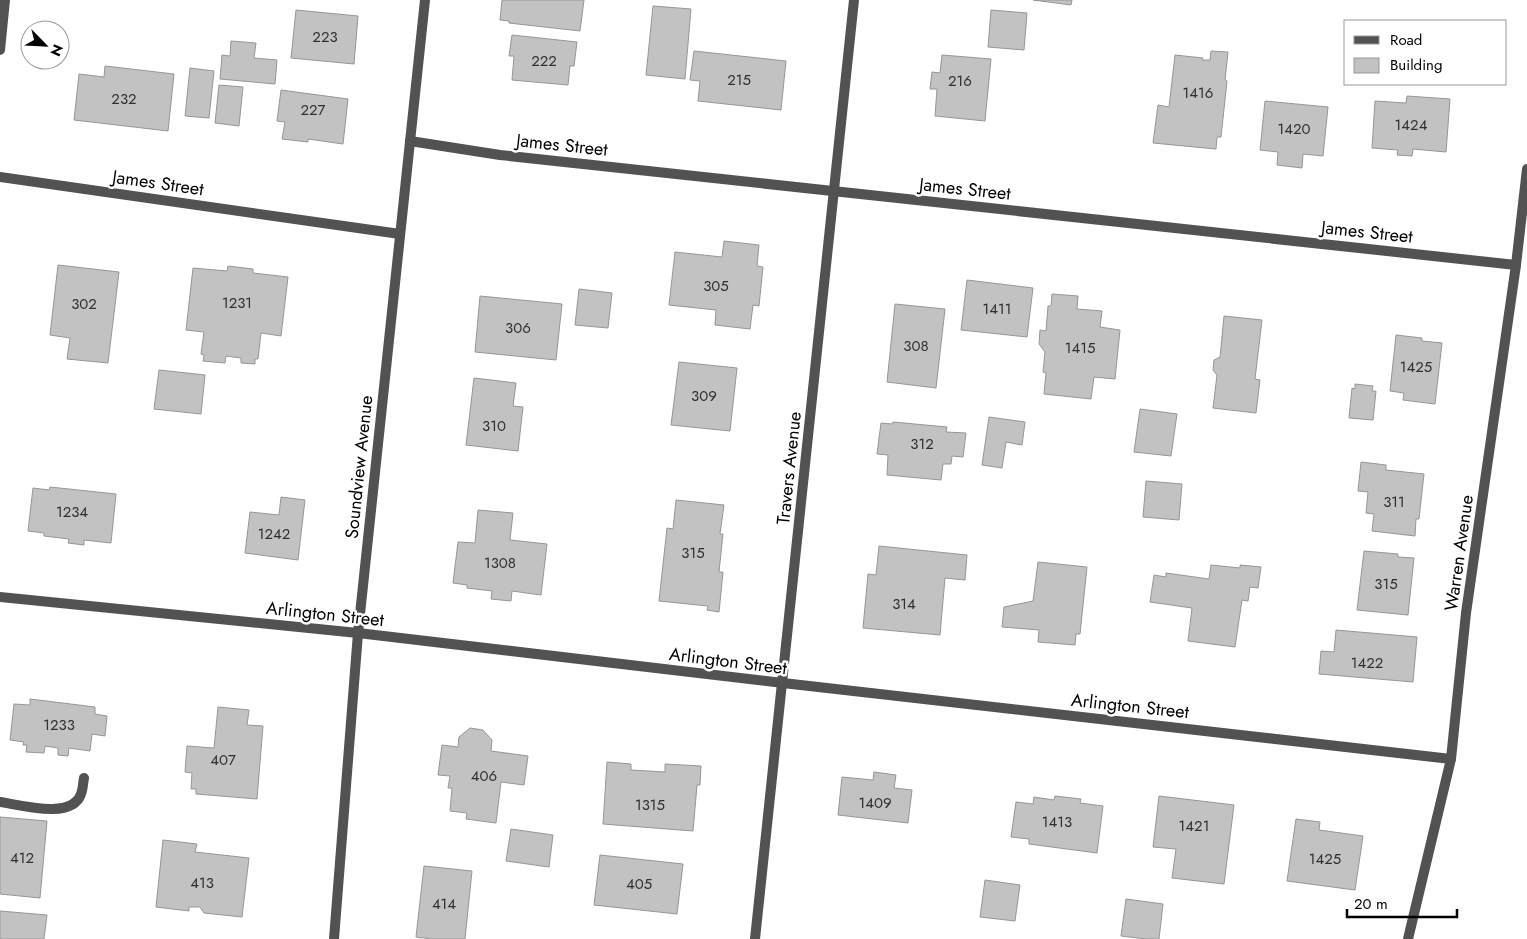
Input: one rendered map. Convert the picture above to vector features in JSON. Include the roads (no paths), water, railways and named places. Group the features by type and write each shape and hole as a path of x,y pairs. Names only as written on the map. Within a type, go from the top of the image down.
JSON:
{"street":[{"path":"0,50 6,0"},
{"name":"Soundview Avenue","path":"334,939 358,633 425,0"},
{"name":"Travers Avenue","path":"755,939 854,0"},
{"name":"James Street","path":"410,141 500,155 1516,265"},
{"name":"Warren Avenue","path":"1408,939 1451,759 1466,613 1516,265 1527,169"},
{"name":"James Street","path":"0,177 400,234"},
{"name":"Arlington Street","path":"0,597 358,633 782,684 1451,759"},
{"path":"0,802 49,809 69,807 81,795 84,778"}]}
